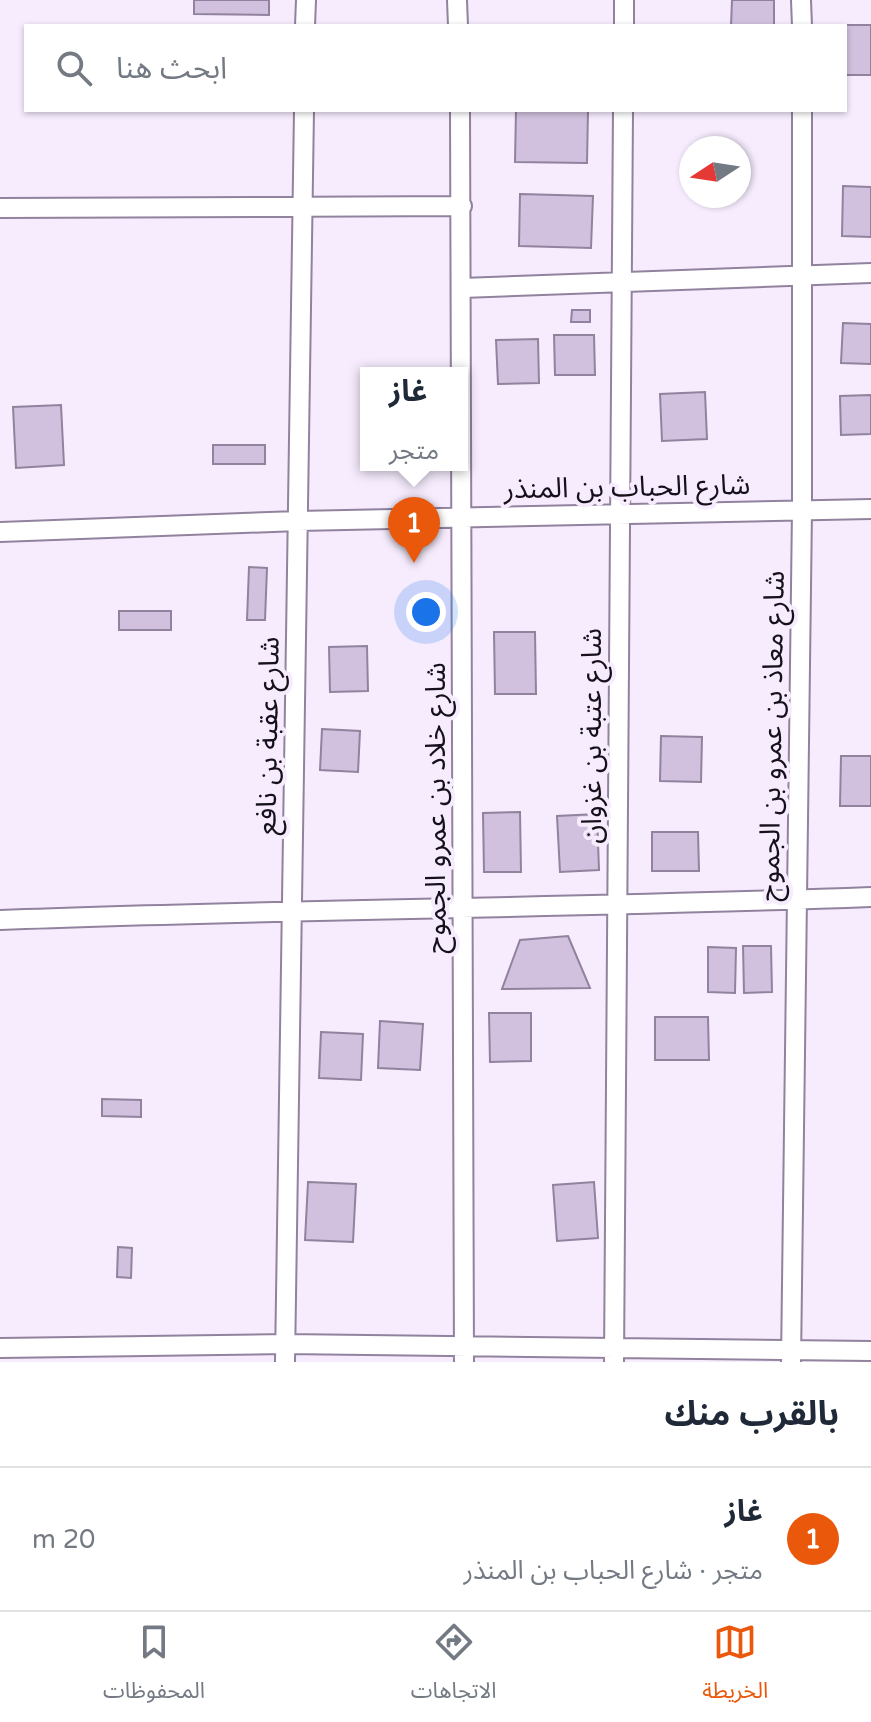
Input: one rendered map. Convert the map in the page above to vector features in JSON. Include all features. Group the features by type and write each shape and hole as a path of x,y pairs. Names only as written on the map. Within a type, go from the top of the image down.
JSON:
{"street":[{"path":"305,24 306,0"},
{"path":"457,0 458,24"},
{"path":"624,0 624,24"},
{"path":"801,0 802,24"},
{"name":"شارع عقبة بن نافع","path":"285,1353 304,112"},
{"name":"شارع خلاد بن عمرو الجموح","path":"460,112 462,367"},
{"name":"شارع عتبة بن غزوان","path":"614,1356 623,112"},
{"name":"شارع معاذ بن عمرو بن الجموح","path":"791,1355 802,510 802,112"},
{"path":"0,208 462,206"},
{"path":"462,288 871,273"},
{"name":"شارع خلاد بن عمرو الجموح","path":"462,471 464,1354"},
{"name":"شارع الحباب بن المنذر","path":"0,532 298,521 871,509"},
{"path":"0,920 292,909 463,910 871,897"},
{"path":"0,1348 614,1356 791,1355 871,1351"}],"building":[{"path":"194,0 269,0 269,15 194,14"},
{"path":"732,0 774,0 774,24 731,24"},
{"path":"847,25 871,25 871,75 847,75"},
{"path":"516,112 588,112 587,163 515,162"},
{"path":"843,186 871,187 871,237 842,236"},
{"path":"520,194 593,196 591,248 519,246"},
{"path":"572,310 590,310 590,322 571,322"},
{"path":"843,323 871,324 871,364 841,363"},
{"path":"554,335 594,335 595,375 555,375"},
{"path":"538,339 539,383 498,384 496,340"},
{"path":"705,392 707,439 662,441 660,394"},
{"path":"871,395 871,434 841,435 840,396"},
{"path":"61,405 64,465 16,468 13,407"},
{"path":"213,445 265,445 265,464 213,464"},
{"path":"249,567 267,568 265,620 247,620"},
{"path":"119,611 171,611 171,630 119,630"},
{"path":"494,632 535,632 536,694 495,694"},
{"path":"367,646 368,691 330,692 329,647"},
{"path":"322,729 360,731 358,772 320,770"},
{"path":"661,736 702,737 701,782 660,781"},
{"path":"841,756 871,756 871,806 840,806"},
{"path":"520,812 521,872 484,872 483,813"},
{"path":"597,814 599,870 560,872 557,816"},
{"path":"652,832 698,832 699,871 652,871"},
{"path":"568,936 590,988 502,989 520,940"},
{"path":"743,946 771,946 772,992 744,993"},
{"path":"708,947 736,948 735,993 708,992"},
{"path":"489,1013 531,1013 531,1061 490,1062"},
{"path":"655,1017 708,1017 709,1060 655,1060"},
{"path":"380,1021 423,1024 420,1070 378,1068"},
{"path":"321,1032 363,1034 361,1080 319,1078"},
{"path":"102,1099 141,1100 141,1117 102,1116"},
{"path":"308,1182 356,1184 353,1242 305,1240"},
{"path":"594,1182 598,1238 557,1241 553,1185"},
{"path":"118,1247 132,1248 131,1278 117,1277"}],"place":[{"name":"غاز","path":"414,563"}]}
